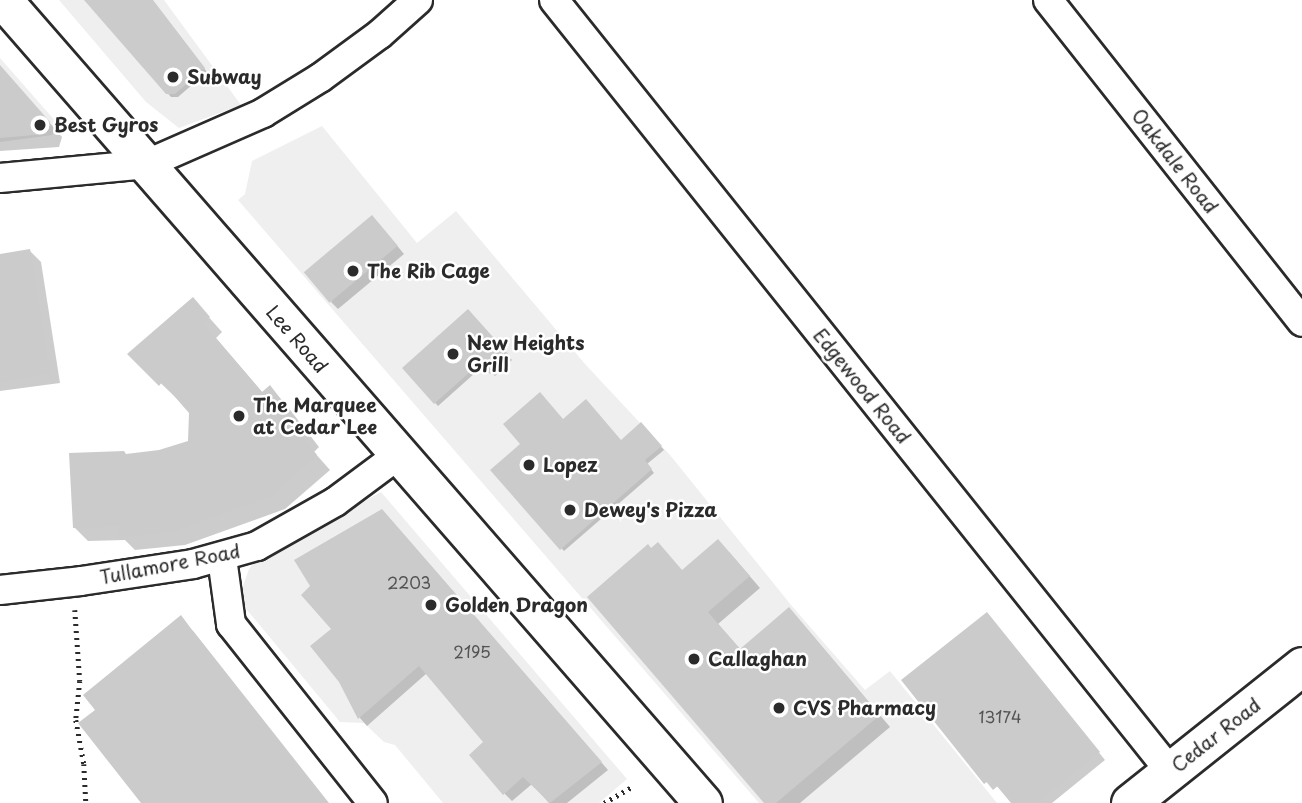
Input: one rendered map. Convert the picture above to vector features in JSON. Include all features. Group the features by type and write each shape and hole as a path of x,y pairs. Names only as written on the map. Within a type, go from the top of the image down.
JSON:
{"main road":[{"name":"Lee Road","path":"3,0 397,456 703,803"},
{"name":"Cedar Road","path":"1130,803 1302,666"}],"street":[{"path":"0,178 147,164 263,113 320,78 380,34 418,0"},
{"name":"Edgewood Road","path":"554,0 1170,771"},
{"name":"Oakdale Road","path":"1048,0 1302,322"},
{"name":"Tullamore Road","path":"0,590 118,576 222,558 257,546 299,524 397,456"},
{"path":"222,558 231,624 373,803"}],"path":[{"path":"75,610 80,681 76,720 84,764 86,803"},
{"path":"604,803 634,786"}],"shaded area":[{"path":"59,0 164,0 241,105 179,128 146,102"},
{"path":"0,58 57,123 52,135 0,142"},
{"path":"322,126 417,243 456,211 585,364 670,455 791,605 865,690 890,671 997,803 759,803 238,200 245,194 252,161"},
{"path":"381,492 627,779 599,803 443,803 395,745 384,742 364,723 340,722 243,605 243,586 255,561"}],"building":[{"path":"84,0 153,0 205,68 175,94 166,94"},
{"path":"0,65 50,122 46,134 0,138"},
{"path":"372,215 398,246 330,303 304,272"},
{"path":"30,249 50,373 0,382 0,254"},
{"name":"The Marquee at Cedar Lee","path":"193,297 210,317 203,323 262,392 270,385 306,432 302,437 317,455 271,496 172,532 119,537 119,526 73,528 69,453 124,451 126,454 159,450 188,441 189,413 162,382 159,386 127,354"},
{"path":"468,309 510,356 490,374 480,363 434,404 402,368"},
{"path":"540,392 563,419 586,399 621,440 641,422 662,446 645,460 652,469 560,550 490,470 520,444 503,424"},
{"path":"382,509 602,762 550,803 523,777 503,795 469,755 483,742 419,666 358,719 339,682 310,646 331,629 301,595 310,586 294,560"},
{"path":"718,539 750,576 708,612 740,649 789,607 880,715 776,803 764,803 587,597 648,544 651,548 658,542 682,570"},
{"path":"987,612 1100,752 1037,803 1011,803 991,779 984,784 901,680"},
{"path":"181,615 328,803 141,803 78,723 95,710 83,695"}],"place":[{"name":"Subway","path":"173,77"},
{"name":"Best Gyros","path":"40,125"},
{"name":"The Rib Cage","path":"353,271"},
{"name":"New Heights Grill","path":"453,354"},
{"name":"The Marquee at Cedar Lee","path":"239,416"},
{"name":"Lopez","path":"529,465"},
{"name":"Dewey's Pizza","path":"570,510"},
{"name":"Golden Dragon","path":"431,605"},
{"name":"Callaghan","path":"694,659"},
{"name":"CVS Pharmacy","path":"779,708"}]}
